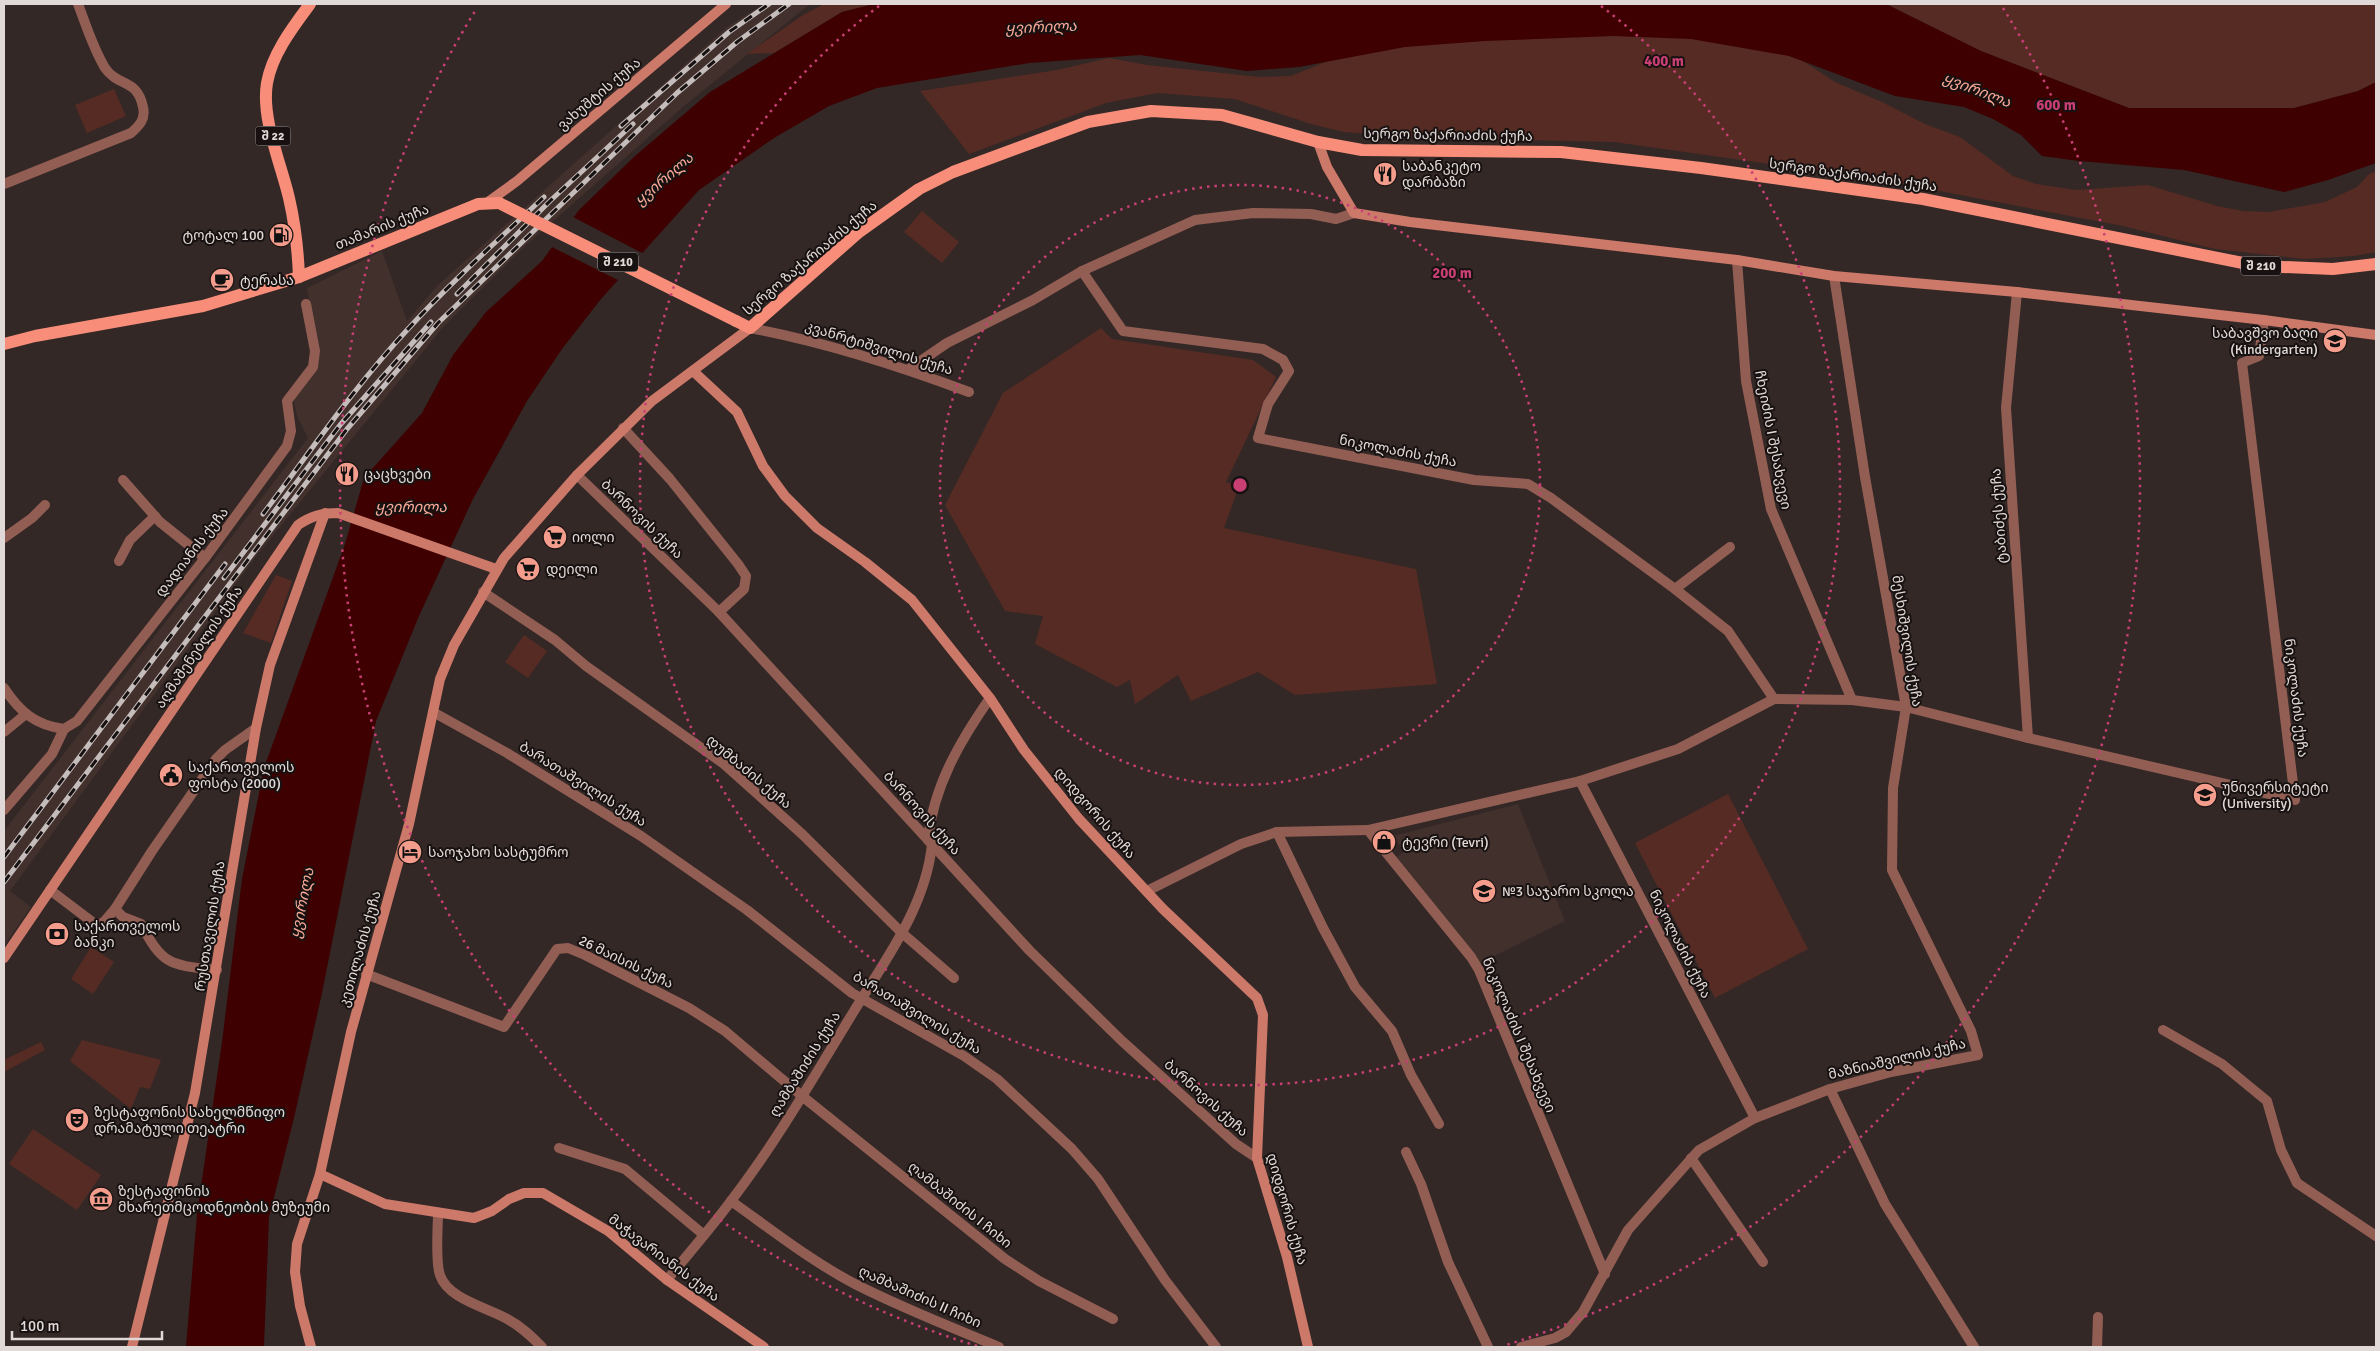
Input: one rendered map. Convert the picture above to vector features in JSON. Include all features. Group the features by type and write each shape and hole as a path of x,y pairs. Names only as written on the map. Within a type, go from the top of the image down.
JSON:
{"main road":[{"name":"შ 22","path":"299,277 298,249 291,210 266,101 267,84 271,68 291,30 310,4"},
{"name":"სერგო ზაქარიაძის ქუჩა","path":"750,328 859,232 919,189 954,172 1088,122 1150,111 1222,115 1318,142 1362,150 1561,152 1923,199 2258,266 2333,269 2376,264"},
{"name":"თამარის ქუჩა","path":"4,344 35,336 203,306 299,277 478,204 493,203"},
{"name":"შ 210","path":"493,203 750,328"}],"street":[{"path":"4,184 131,133 141,125 145,113 141,95 135,88 116,78 107,70 98,56 78,4"},
{"name":"ვახუშტის ქუჩა","path":"493,203 726,4"},
{"path":"1318,142 1327,167 1354,213"},
{"path":"909,369 947,343 1033,300 1082,271 1195,220 1253,213 1311,214 1336,219 1354,213 1410,222 1737,260 1834,276 2017,292 2264,320 2376,335"},
{"name":"ჩხეიძის I შესახვევი","path":"1737,260 1746,381 1771,509 1852,700"},
{"name":"ნიკოლაძის ქუჩა","path":"1082,271 1123,332 1262,348 1283,360 1289,371 1268,404 1258,438 1474,480 1528,484 1551,498 1675,589 1728,631 1774,699"},
{"name":"მესხიშვილის ქუჩა","path":"1834,276 1865,477 1906,707 1893,788 1892,870 1971,1031 1978,1054"},
{"name":"ტაბიძეს ქუჩა","path":"2017,292 2006,408 2028,738"},
{"name":"დადიანის ქუჩა","path":"64,729 77,721 205,558 287,446 291,431 287,402 313,367 315,351 306,304"},
{"name":"ნიკოლაძის ქუჩა","path":"1146,891 1241,844 1277,832 1368,830 1580,781 1678,749 1774,699 1852,700 1906,707 2028,738 2295,800 2242,363 2259,356 2264,320"},
{"name":"კვანრტიშვილის ქუჩა","path":"750,328 806,338 909,369 969,392"},
{"name":"სერგო ზაქარიაძის ქუჩა","path":"496,569 519,539 577,474 623,428 652,402 750,328"},
{"name":"დიდგორის ქუჩა","path":"693,371 737,412 764,466 785,496 817,528 866,562 912,600 990,698 1024,750 1079,819 1163,910 1258,998 1262,1006 1263,1015 1257,1158 1287,1257 1308,1347"},
{"path":"623,428 670,478 746,576 744,589 719,612"},
{"name":"ბარნოვის ქუჩა","path":"577,474 719,612 1029,950 1116,1035 1236,1144 1257,1158"},
{"path":"123,480 155,516 205,558"},
{"path":"4,538 32,518 44,505"},
{"name":"აღმაშენებლის ქუჩა","path":"4,958 298,525 308,518 325,513 338,513 496,569"},
{"name":"რუსთაველის ქუჩა","path":"132,1347 195,1093 256,728 275,648 325,513"},
{"path":"119,561 130,540 155,516"},
{"path":"1675,589 1730,547"},
{"name":"კეთილაძის ქუჩა","path":"311,1347 300,1306 295,1272 300,1228 320,1174 351,1032 409,824 440,679 454,645 496,569"},
{"name":"დუმბაძის ქუჩა","path":"483,592 555,640 586,666 724,764 802,834 901,932 954,978"},
{"path":"4,688 26,714 45,726 64,729 52,754 4,810"},
{"name":"ღამბაშიძის ქუჩა","path":"667,1280 732,1201 802,1096 901,932 921,891 930,861 929,827 945,773 990,698"},
{"name":"ბარათაშვილის ქუჩა","path":"433,712 507,753 641,836 747,910 862,999 964,1056 990,1074 1058,1135 1098,1179 1165,1280 1216,1347"},
{"path":"4,732 26,714"},
{"path":"50,890 95,924 103,923 115,910 152,850 216,759 225,750 256,728"},
{"name":"ნიკოლაძის ქუჩა","path":"1580,781 1755,1118"},
{"name":"ნიკოლაძის I შესახვევი","path":"1368,830 1471,957 1479,970 1605,1274"},
{"path":"1277,832 1323,928 1355,988 1392,1031 1411,1075 1440,1124"},
{"path":"115,910 123,917 141,924 149,940 164,959 185,966 217,970"},
{"name":"26 მაისის ქუჩა","path":"366,974 504,1027 557,950 568,948 635,980 710,1021 802,1096"},
{"path":"2163,1030 2222,1064 2267,1101 2281,1150 2297,1183 2376,1236"},
{"name":"მაზნიაშვილის ქუჩა","path":"1521,1347 1555,1338 1566,1332 1583,1312 1628,1230 1691,1158 1710,1143 1755,1118 1830,1089 1891,1072 1978,1054"},
{"path":"1830,1089 1885,1204 1974,1347"},
{"name":"ღამბაშიძის I ჩიხი","path":"802,1096 1005,1259 1039,1281 1113,1319"},
{"path":"559,1148 625,1169 704,1235"},
{"path":"1406,1152 1420,1184 1448,1262 1488,1347"},
{"path":"1691,1158 1763,1262"},
{"name":"მაჭავარიანის ქუჩა","path":"320,1174 386,1204 474,1218 492,1211 509,1199 524,1193 542,1193 608,1231 667,1280 764,1347"},
{"name":"ღამბაშიძის II ჩიხი","path":"732,1201 791,1244 854,1283 905,1308 999,1347"},
{"path":"438,1213 439,1270 443,1280 463,1299 519,1325 542,1347"},
{"path":"2097,1347 2098,1317"}],"shaded area":[{"path":"764,4 810,4 684,106 527,244 444,326 257,555 10,891 31,907 4,946 4,831 308,438 297,416 293,397 319,362 307,288 382,251 407,321 438,285 727,27"},
{"path":"824,4 874,4 842,12 774,53 747,54 803,15"},
{"path":"1886,4 2376,4 2376,82 2358,91 2294,108 2129,108 1981,51"},
{"path":"1550,12 1791,53 1835,82 1882,102 1925,124 1960,137 2013,176 2036,184 2076,190 2148,185 2217,206 2243,211 2269,212 2325,202 2357,187 2369,174 2376,171 2376,252 2354,256 2305,259 2215,249 2123,226 1882,180 1614,142 1425,138 1344,132 1311,124 1235,99 1157,93 1106,103 969,154 920,91 1057,70 1109,58 1147,65 1259,77 1291,76 1335,58 1388,50 1486,30"},
{"path":"114,89 126,116 87,133 75,105"},
{"path":"922,211 959,242 942,263 904,232"},
{"path":"1101,328 1112,339 1253,360 1276,377 1226,482 1239,486 1224,528 1416,569 1437,684 1295,695 1258,672 1191,701 1178,675 1135,704 1130,680 1117,687 1035,644 1043,616 1005,611 945,505 1003,393"},
{"path":"276,575 292,581 271,643 243,633"},
{"path":"524,635 547,651 528,678 505,662"},
{"path":"1728,794 1808,949 1715,998 1635,843"},
{"name":"№3 საჯარო სკოლა","path":"1518,804 1565,921 1476,965 1390,861 1404,852 1393,836"},
{"path":"91,947 114,962 93,994 71,979"},
{"path":"82,1040 161,1060 150,1089 140,1087 131,1109 70,1061"},
{"path":"41,1042 45,1050 4,1072 4,1060"},
{"path":"33,1129 101,1175 77,1210 9,1164"}],"water":[{"name":"ყვირილა","path":"874,4 1886,4 1981,51 2129,108 2294,108 2358,91 2376,82 2376,163 2328,180 2284,192 2184,170 2042,156 2021,135 1993,119 1964,107 1895,96 1789,56 1691,39 1613,36 1485,41 1405,47 1299,67 1247,71 1140,55 1029,63 877,88 829,106 774,138 699,190 601,299 562,349 527,401 472,501 419,616 376,721 322,993 294,1118 269,1217 264,1347 186,1347 197,1214 222,1042 242,879 264,768 345,544 364,478 422,413 453,355 486,312 542,261 579,210 635,156 710,92 842,12"}],"pier":[{"path":"571,216 644,254 620,281 550,246"}],"railway":[{"path":"621,126 729,32 769,4"},
{"path":"4,882 347,429 438,323 677,93 737,42 789,4"},
{"path":"457,294 550,201 633,124"},
{"path":"263,514 388,351 440,295 544,197"},
{"path":"224,578 340,425 431,322"},
{"path":"4,857 225,564"}],"place":[{"name":"საბანკეტო დარბაზი","path":"1385,174"},
{"name":"ტოტალ 100","path":"281,235"},
{"name":"ტერასა","path":"222,280"},
{"name":"საბავშვო ბაღი (Kindergarten)","path":"2335,341"},
{"name":"ცაცხვები","path":"347,474"},
{"name":"იოლი","path":"555,537"},
{"name":"დეილი","path":"528,569"},
{"name":"საქართველოს ფოსტა (2000)","path":"171,775"},
{"name":"უნივერსიტეტი (University)","path":"2205,795"},
{"name":"ტევრი (Tevri)","path":"1384,842"},
{"name":"საოჯახო სასტუმრო","path":"410,852"},
{"name":"№3 საჯარო სკოლა","path":"1484,891"},
{"name":"საქართველოს ბანკი","path":"57,934"},
{"name":"ზესტაფონის სახელმწიფო დრამატული თეატრი","path":"77,1120"},
{"name":"ზესტაფონის მხარეთმცოდნეობის მუზეუმი","path":"101,1199"}]}
